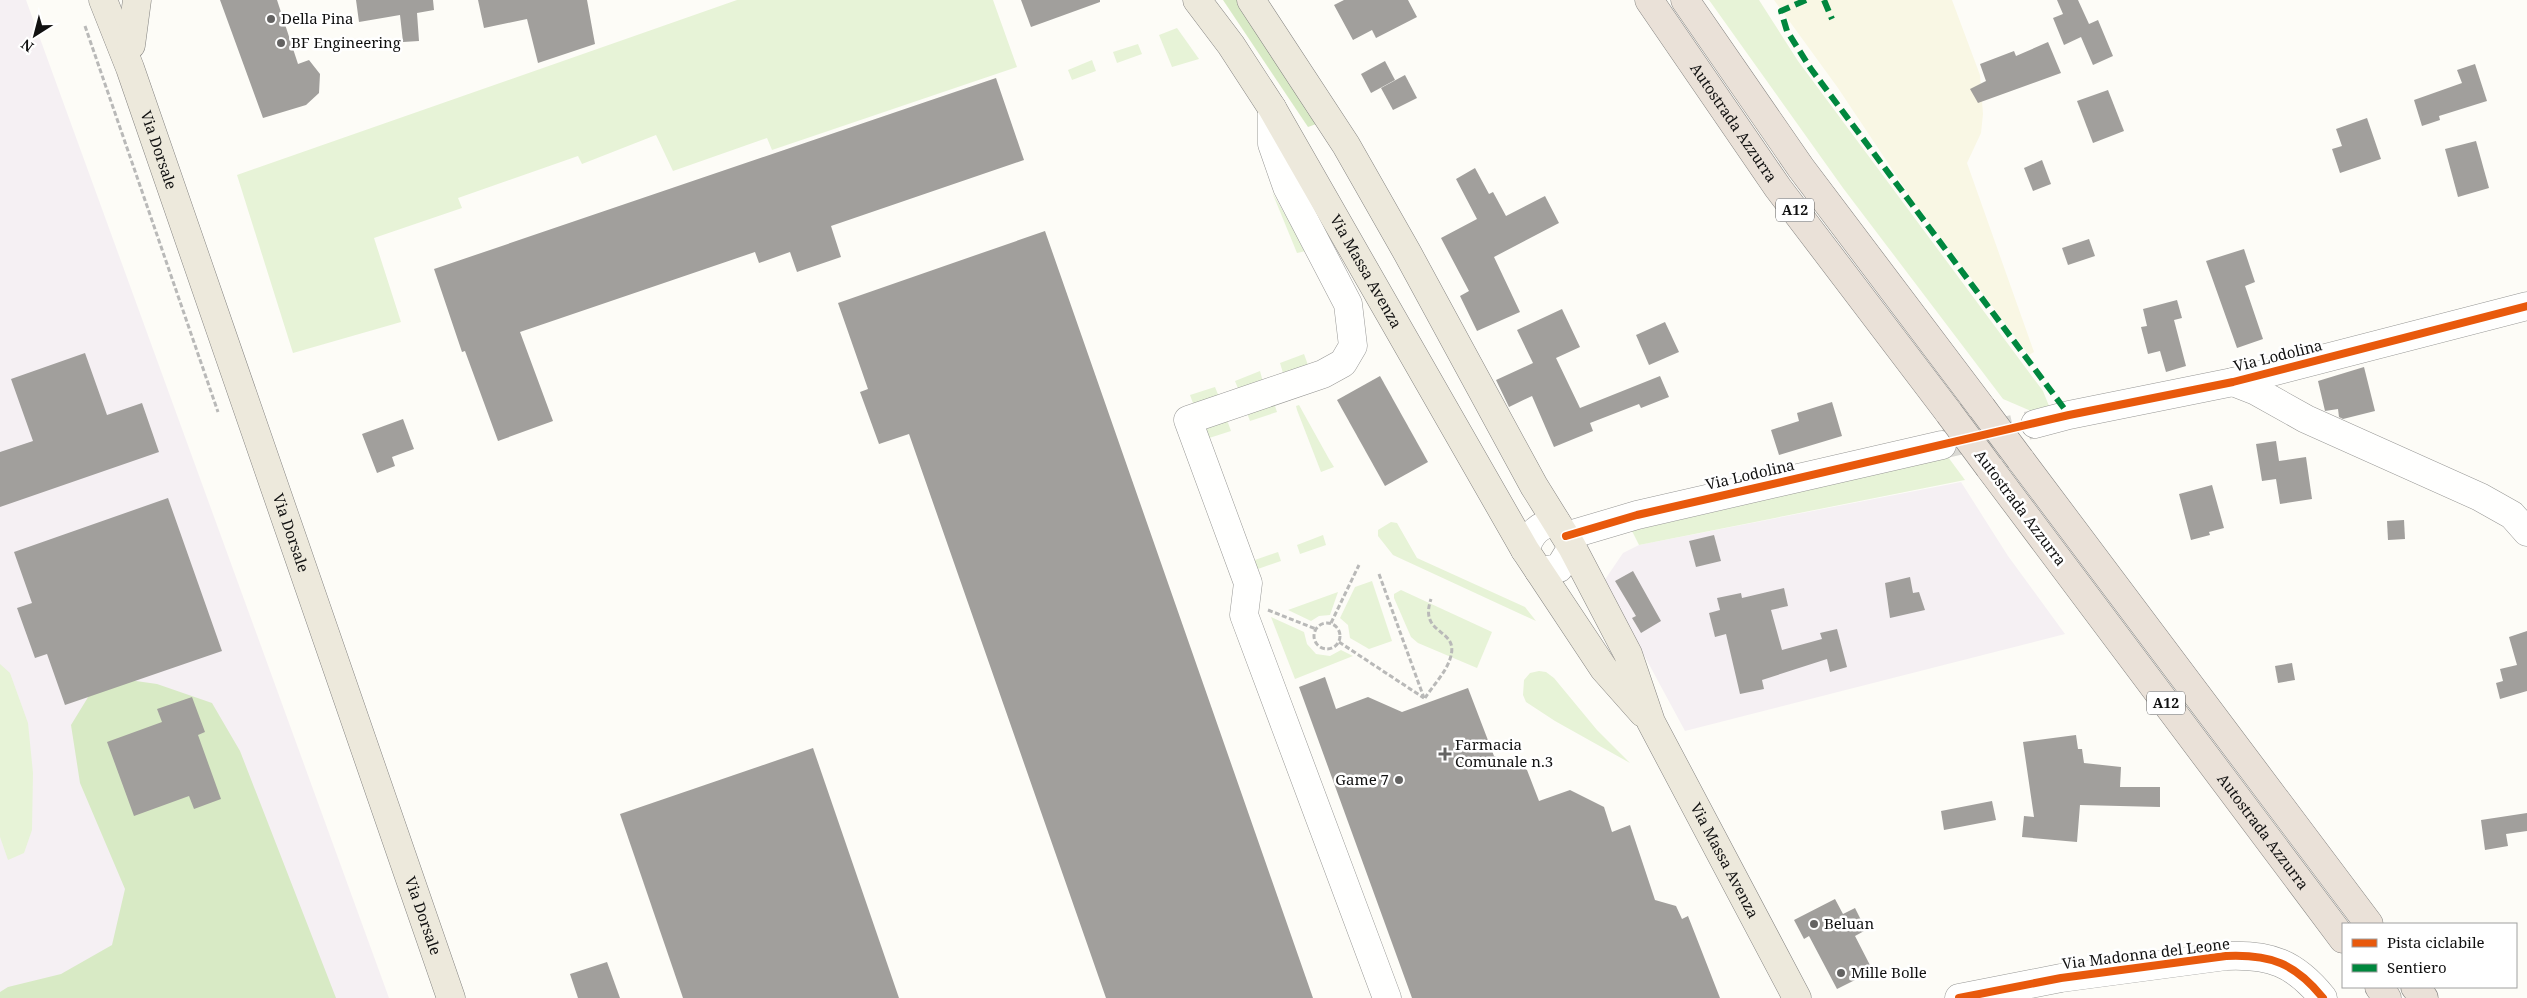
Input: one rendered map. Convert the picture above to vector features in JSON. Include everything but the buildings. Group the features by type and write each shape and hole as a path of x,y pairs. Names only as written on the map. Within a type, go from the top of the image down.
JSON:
{"highway":[{"name":"Autostrada Azzurra","path":"1649,0 1778,188 2342,938"},
{"name":"Autostrada Azzurra","path":"1685,0 1800,168 2368,923"},
{"path":"2416,988 2424,998"}],"main road":[{"name":"Via Dorsale","path":"103,0 131,56 451,998"},
{"name":"Via Dorsale","path":"124,0 131,56"},
{"path":"131,56 137,0"},
{"name":"Via Massa Avenza","path":"1197,0 1231,45 1272,108 1532,560 1604,669 1651,722"},
{"name":"Via Massa Avenza","path":"1251,0 1346,145 1408,254 1534,486 1565,535 1628,654 1651,722 1798,998"},
{"path":"1270,0 1321,80 1346,145"}],"street":[{"path":"1272,108 1272,144 1287,187 1348,304 1353,346 1343,363 1323,374 1188,420 1248,583 1244,615 1387,998"},
{"name":"Via Lodolina","path":"2034,424 2069,415 2233,382 2527,306"},
{"name":"Via Lodolina","path":"2233,382 2256,391 2306,419 2480,497 2512,515 2527,532"},
{"name":"Via Lodolina","path":"1565,535 1637,515 1942,445"},
{"path":"1544,524 1565,535 1559,568 1532,560 1530,537 1536,529 1544,524"},
{"name":"Via Madonna del Leone","path":"1959,998 2061,978 2226,956 2250,955 2273,959 2297,971 2323,998"}],"path":[{"path":"83,20 218,412"},
{"path":"1331,623 1359,565"},
{"path":"1379,574 1424,698"},
{"path":"1424,698 1450,660 1451,653 1448,638 1427,617 1431,600"},
{"path":"1331,623 1340,632 1339,642 1330,649 1323,648 1317,645 1314,633 1319,626 1331,623"},
{"path":"1339,642 1424,698"}],"shaded area":[{"path":"0,0 26,0 389,998 0,998"},
{"path":"1774,0 1952,0 1980,75 1983,114 1981,133 1967,163 2034,352 2029,355 1914,202 1838,88"},
{"path":"1961,482 2008,556 2065,634 1685,731 1604,581 1623,553 1639,545"}],"green space":[{"path":"737,0 993,0 1017,67 772,150 767,138 673,171 656,135 582,164 578,156 458,198 462,208 374,238 401,322 293,353 237,175"},
{"path":"1223,0 1245,0 1319,123 1308,127"},
{"path":"1709,0 1759,0 1798,61 2043,391 2049,406 2031,411 2003,399 1843,188"},
{"path":"1177,28 1199,59 1172,67 1159,35"},
{"path":"1138,44 1142,54 1117,63 1113,52"},
{"path":"1092,60 1096,71 1072,80 1068,70"},
{"path":"1272,192 1306,251 1297,253"},
{"path":"1304,354 1308,365 1283,373 1280,363"},
{"path":"1260,371 1263,382 1239,391 1235,381"},
{"path":"1215,387 1219,397 1194,406 1190,395"},
{"path":"1274,403 1277,412 1250,421 1247,413"},
{"path":"1299,405 1334,467 1321,472 1297,410 1296,406"},
{"path":"1227,420 1231,431 1206,439 1202,429"},
{"path":"1948,457 1965,480 1639,545 1632,531"},
{"path":"1391,522 1397,523 1417,558 1525,607 1536,621 1393,555 1378,536 1378,530"},
{"path":"1323,535 1326,545 1300,554 1297,545"},
{"path":"1278,552 1281,561 1255,570 1252,561"},
{"path":"1372,581 1392,641 1369,649 1350,638 1348,625 1340,618 1355,587"},
{"path":"1401,590 1492,632 1477,668 1418,643 1411,637 1394,598 1394,594"},
{"path":"1338,592 1330,615 1319,616 1311,621 1288,610"},
{"path":"1271,617 1304,632 1307,644 1316,654 1330,656 1341,650 1353,656 1295,679"},
{"path":"0,664 10,673 28,723 33,773 32,830 24,853 8,860 0,837"},
{"path":"1546,672 1554,678 1597,730 1630,763 1555,721 1526,702 1523,695 1524,680 1530,673"},
{"path":"101,676 157,684 212,703 240,751 336,998 0,998 0,992 8,987 61,974 112,945 125,889 80,783 71,725"}],"tunnel":[{"path":"1945,444 2035,424"}],"marked path":[{"path":"1806,0 1781,11 1787,31 1811,69 2069,415"},
{"path":"1824,0 1832,19"}],"cycle path":[{"path":"1566,536 1637,515 2069,415 2233,382 2527,306"},
{"path":"1959,998 2061,978 2226,956 2256,957 2280,963 2302,976 2323,998"}],"place":[{"name":"Della Pina","path":"271,19"},
{"name":"BF Engineering","path":"281,43"},
{"name":"Farmacia Comunale n.3","path":"1445,754"},
{"name":"Game 7","path":"1399,780"},
{"name":"Beluan","path":"1814,924"},
{"name":"Mille Bolle","path":"1841,973"}]}
